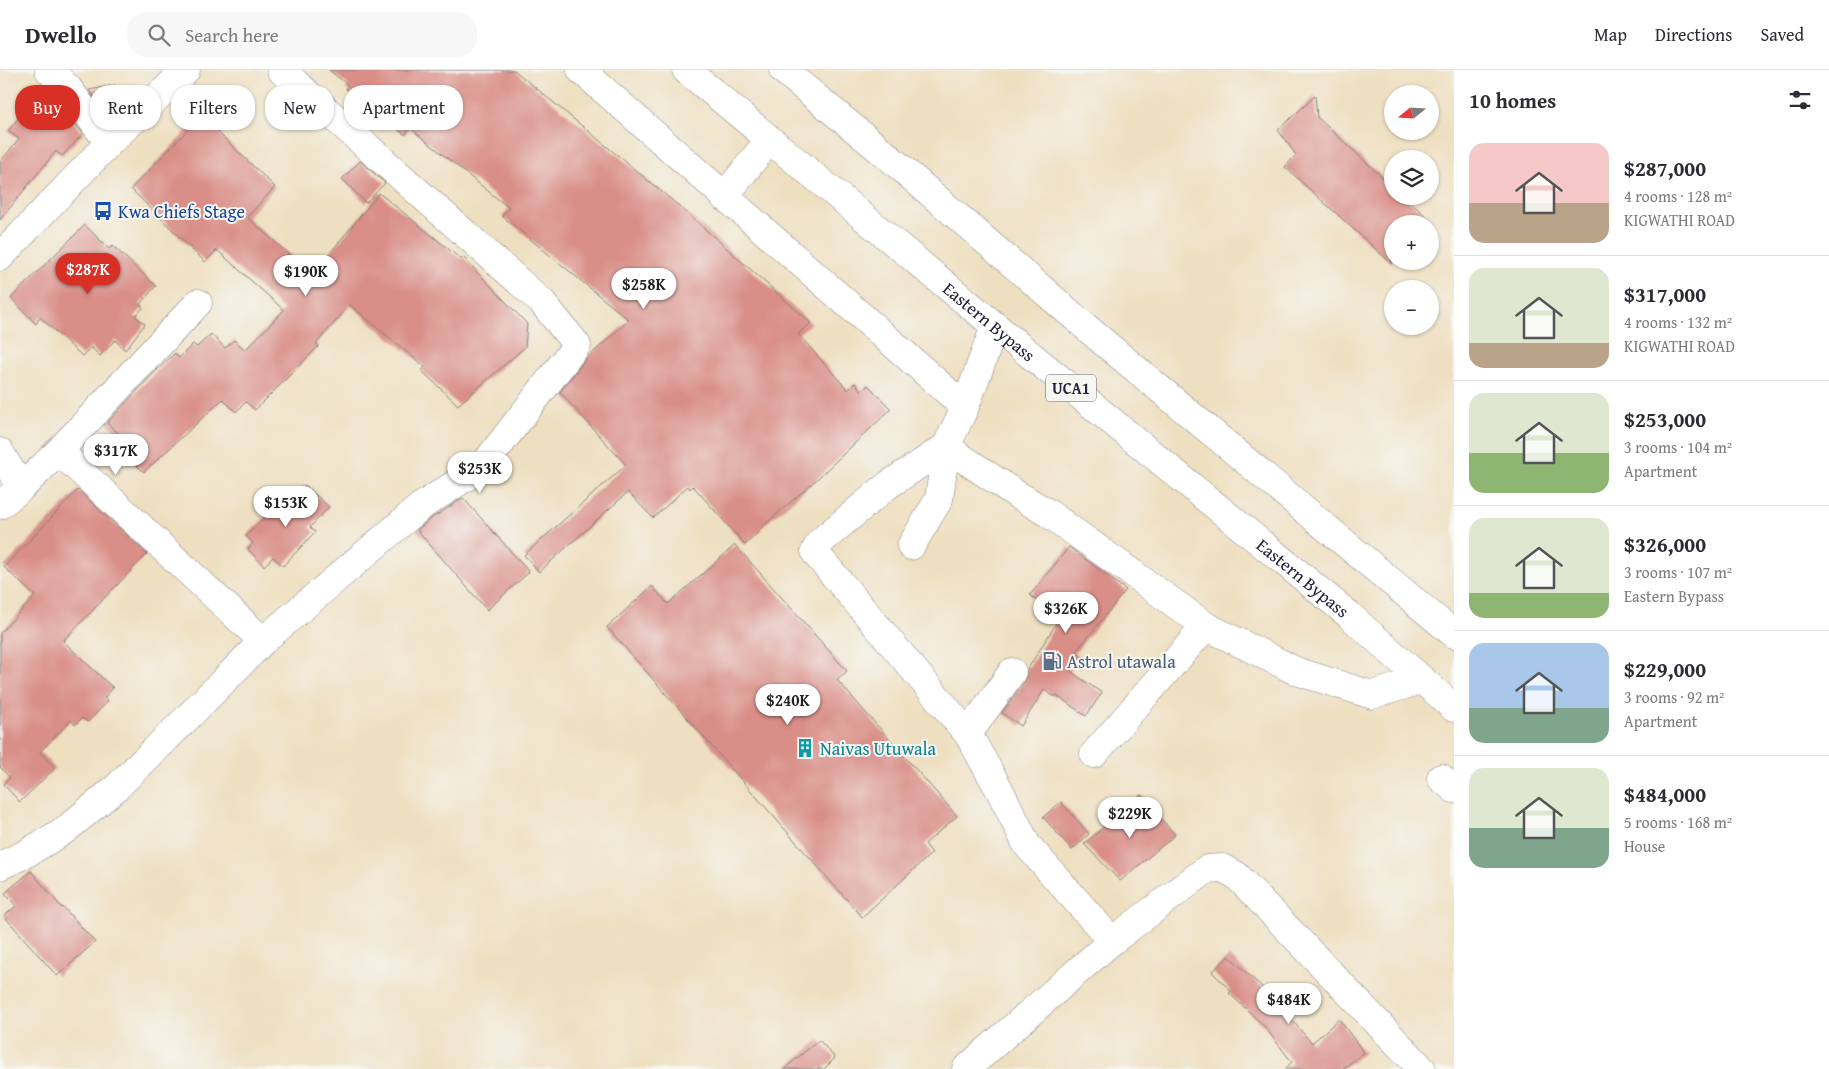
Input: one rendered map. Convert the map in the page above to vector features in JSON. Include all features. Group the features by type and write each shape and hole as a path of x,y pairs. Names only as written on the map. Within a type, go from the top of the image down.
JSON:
{"street":[{"path":"49,70 68,88 109,143"},
{"path":"0,257 109,143 186,70"},
{"path":"0,866 27,853 65,830 116,788 263,641 420,507 483,466 577,345 542,302 281,70"},
{"name":"Eastern Bypass","path":"686,70 995,326 1348,614 1454,708"},
{"path":"783,70 893,161 1101,340 1454,634"},
{"path":"583,71 964,407"},
{"path":"724,197 769,140"},
{"path":"0,505 21,488 59,451 198,303"},
{"path":"911,546 939,499 946,447 964,407 995,326"},
{"path":"946,447 1048,513 1206,626 1296,671 1372,695 1421,680"},
{"path":"946,447 888,485 820,542 815,551 968,734 999,789 1027,845 1112,941"},
{"path":"59,451 263,641"},
{"path":"0,452 21,488"},
{"path":"1094,754 1206,626"},
{"path":"968,734 1012,672"},
{"path":"966,1069 1112,941 1207,869 1222,868 1236,875 1422,1069"}],"building":[{"path":"329,70 514,70 679,206 811,323 798,334 848,390 855,383 862,391 868,385 891,409 817,479 761,528 745,545 693,486 690,489 688,486 653,518 628,492 539,572 524,555 626,465 560,392 585,360 629,320 502,216 509,208 412,130 463,130 463,85 348,85"},
{"path":"1315,96 1317,117 1384,179 1384,205 1414,205 1424,215 1384,215 1384,257 1285,167 1296,155 1278,130"},
{"path":"15,122 15,130 80,130 83,134 62,156 56,151 0,220 0,162 19,139 8,131"},
{"path":"188,130 216,130 275,187 247,217 312,275 379,193 461,259 463,257 527,324 525,347 458,405 422,371 425,367 350,305 316,344 319,346 255,410 246,402 236,412 223,399 144,472 118,450 126,440 107,423 175,353 179,358 193,344 197,347 211,334 225,348 234,340 245,350 284,310 217,250 205,262 131,189"},
{"path":"399,130 409,130 405,135"},
{"path":"360,161 385,183 366,203 342,179"},
{"path":"85,225 109,249 113,246 156,286 140,304 143,308 135,316 145,324 125,350 115,340 100,356 91,347 82,356 40,317 36,324 11,298"},
{"path":"305,485 329,507 310,527 315,532 283,566 273,557 264,566 248,549 253,543 246,536 282,500 286,504"},
{"path":"78,490 147,554 63,641 113,688 104,698 108,701 88,722 82,718 75,725 71,720 40,752 55,768 20,802 3,784 10,778 0,767 0,633 35,596 4,567"},
{"path":"463,498 529,572 487,610 417,530"},
{"name":"Naivas Utuwala","path":"735,545 847,671 837,680 957,816 925,844 932,853 862,917 607,627 652,586 668,604"},
{"path":"1069,547 1126,590 1075,653 1080,656 1070,671 1102,693 1086,716 1056,695 1055,697 1044,690 1021,726 1002,713 1025,681 1027,670 1059,619 1030,595"},
{"path":"1141,795 1175,835 1120,881 1084,844"},
{"path":"1061,802 1089,834 1072,850 1043,817"},
{"path":"31,871 62,908 95,942 57,976 4,916 16,906 5,893"},
{"path":"1229,956 1265,990 1312,1043 1339,1019 1364,1053 1342,1069 1285,1069 1292,1062 1264,1026 1229,993 1231,991 1212,972"},
{"path":"819,1040 835,1058 824,1069 784,1069"}],"place":[{"name":"Kwa Chiefs Stage","path":"103,211"},
{"name":"Astrol utawala","path":"1052,661"},
{"name":"Naivas Utuwala","path":"805,748"}]}
